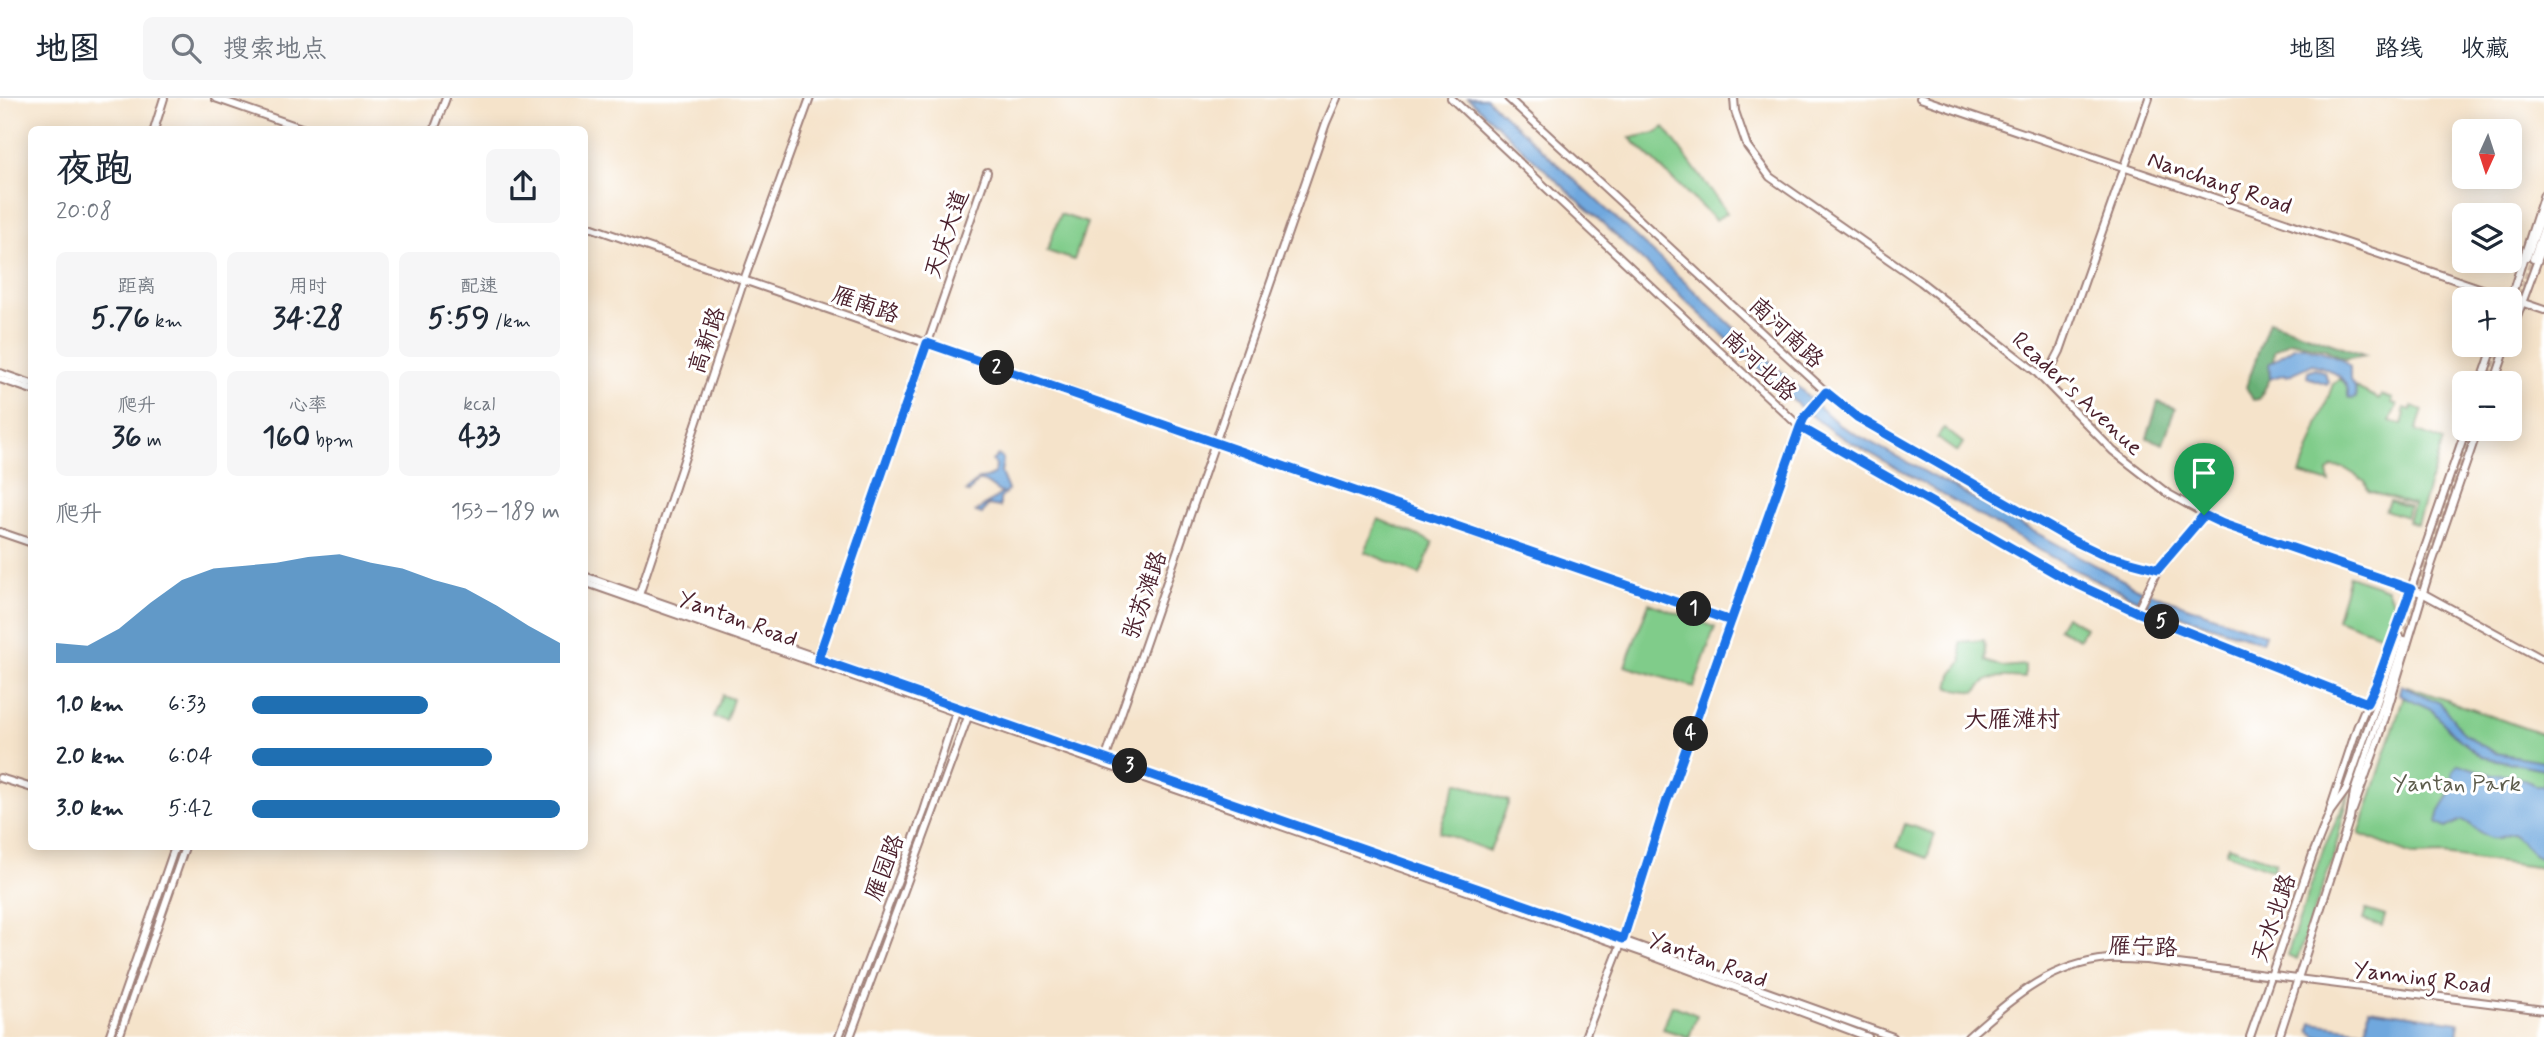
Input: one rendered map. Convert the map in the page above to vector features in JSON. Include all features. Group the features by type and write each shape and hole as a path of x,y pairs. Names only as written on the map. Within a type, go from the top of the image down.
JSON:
{"main road":[{"path":"155,126 164,98"},
{"path":"215,98 295,126"},
{"path":"436,126 446,98"},
{"name":"高新路","path":"638,597 744,280 810,98"},
{"name":"张苏滩路","path":"1104,761 1337,98"},
{"name":"南河北路","path":"1451,98 1800,427 2064,578 2367,703"},
{"name":"南河南路","path":"1508,98 1826,392 1857,417 2077,542 2112,557 2158,569"},
{"name":"Reader's Avenue","path":"1734,98 1735,111 1747,146 1770,177 1921,282 2045,380 2120,457 2154,484 2204,515 2236,529 2424,594 2544,660"},
{"name":"Nanchang Road","path":"1920,98 2475,287"},
{"path":"2045,380 2060,351 2149,98"},
{"name":"天庆大道","path":"817,662 987,172"},
{"path":"2514,287 2544,194"},
{"path":"2544,210 2530,258 2544,228"},
{"name":"雁南路","path":"588,226 1731,621"},
{"path":"2522,299 2544,243"},
{"name":"Nanchang Road","path":"2522,302 2544,310"},
{"path":"0,373 28,383"},
{"path":"0,379 28,389"},
{"path":"1586,1037 1800,427 1804,418 1826,392"},
{"path":"2330,812 2333,796 2367,703 2381,673 2462,441"},
{"path":"2350,818 2380,736 2392,691 2474,441"},
{"path":"2139,609 2158,569 2204,515"},
{"path":"0,532 28,542"},
{"path":"588,578 638,597"},
{"name":"Yantan Road","path":"588,583 638,597 817,662 1893,1037"},
{"path":"2330,812 2346,790 2402,639 2354,792 2350,818"},
{"name":"雁园路","path":"839,1037 923,811 956,710"},
{"name":"雁园路","path":"849,1037 969,714"},
{"path":"0,778 28,787"},
{"name":"天水北路","path":"2250,1037 2330,812"},
{"name":"天水北路","path":"2278,1037 2350,818"},
{"path":"109,1037 174,850"},
{"path":"119,1037 184,850"},
{"name":"Yantan Road","path":"1621,943 1868,1037"},
{"name":"雁宁路","path":"1969,1037 1999,1009 2031,985 2056,972 2087,963 2146,960 2296,980"},
{"name":"Yanning Road","path":"2296,980 2544,1010"}],"green space":[{"path":"1664,127 1727,213 1715,220 1630,138 1655,133"},
{"path":"1060,214 1087,223 1074,260 1047,251"},
{"path":"2269,321 2366,355 2344,359 2325,349 2290,341 2274,351 2273,361 2269,364 2270,379 2259,399 2253,400 2246,387"},
{"path":"2339,379 2379,399 2381,395 2393,399 2392,403 2397,405 2390,421 2402,425 2404,408 2411,410 2412,406 2423,410 2416,431 2443,441 2417,524 2408,521 2413,505 2368,491 2365,481 2344,468 2332,467 2328,472 2330,483 2300,474 2333,384"},
{"path":"2158,402 2175,408 2163,444 2147,438"},
{"path":"1944,428 1963,443 1957,452 1937,438"},
{"path":"2389,501 2409,507 2406,517 2385,510"},
{"path":"1378,519 1433,542 1420,575 1365,552"},
{"path":"2349,576 2387,589 2398,614 2390,638 2337,619"},
{"path":"1649,603 1715,627 1694,687 1625,666"},
{"path":"2065,616 2085,627 2079,639 2058,628"},
{"path":"1984,640 1986,661 2002,667 2025,665 2025,678 1992,679 1976,692 1949,688 1952,675 1962,661 1960,642"},
{"name":"Yantan Park","path":"2407,686 2544,735 2544,868 2442,855 2414,856 2359,834"},
{"path":"722,695 733,699 726,721 714,717"},
{"path":"1457,782 1509,801 1490,851 1439,832"},
{"path":"2349,793 2333,858 2297,959 2287,955 2323,850"},
{"path":"1905,824 1935,834 1927,858 1897,847"},
{"path":"2228,846 2276,862 2273,870 2226,853"},
{"path":"2366,910 2385,916 2382,926 2363,920"},
{"path":"1672,1005 1697,1015 1689,1037 1663,1029"}],"water":[{"path":"1468,98 1486,98 1839,425 2139,589 2265,634 2262,642 2154,607 2071,568 1833,432 1798,405"},
{"path":"2303,346 2334,356 2350,367 2350,380 2355,387 2356,398 2348,397 2346,384 2337,375 2313,364 2287,376 2285,374 2270,379 2269,364 2294,347"},
{"path":"2315,368 2324,372 2327,384 2307,377 2308,371"},
{"path":"998,455 1003,459 1001,473 1008,490 1000,499 1000,507 988,505 982,514 976,512 1002,493 981,481 977,481 969,493 966,491 978,479 993,474 996,465 992,461"},
{"path":"2401,685 2440,703 2464,733 2481,745 2496,753 2544,761 2544,769 2482,757 2454,735 2431,709 2399,694"},
{"path":"2458,764 2493,775 2512,775 2536,785 2544,785 2544,860 2534,855 2513,834 2491,838 2462,820 2446,828 2437,823 2440,810 2452,791 2453,771"},
{"path":"2369,1009 2459,1022 2457,1037 2317,1037 2310,1031 2312,1023 2364,1030 2367,1027"}],"tunnel":[{"path":"2522,291 2533,259"},
{"path":"2489,371 2494,357"},
{"path":"2400,637 2466,441"},
{"path":"2405,640 2413,615"}],"district":[{"name":"大雁滩村","path":"2012,719"}],"route":[{"path":"2204,515 2158,569 2101,554 1857,417 1826,392 1804,418 1800,427 1731,621 927,343 818,659 1623,939 1667,800 1675,780 1800,427 2064,578 2137,612 2367,703 2411,589 2204,515"}]}
